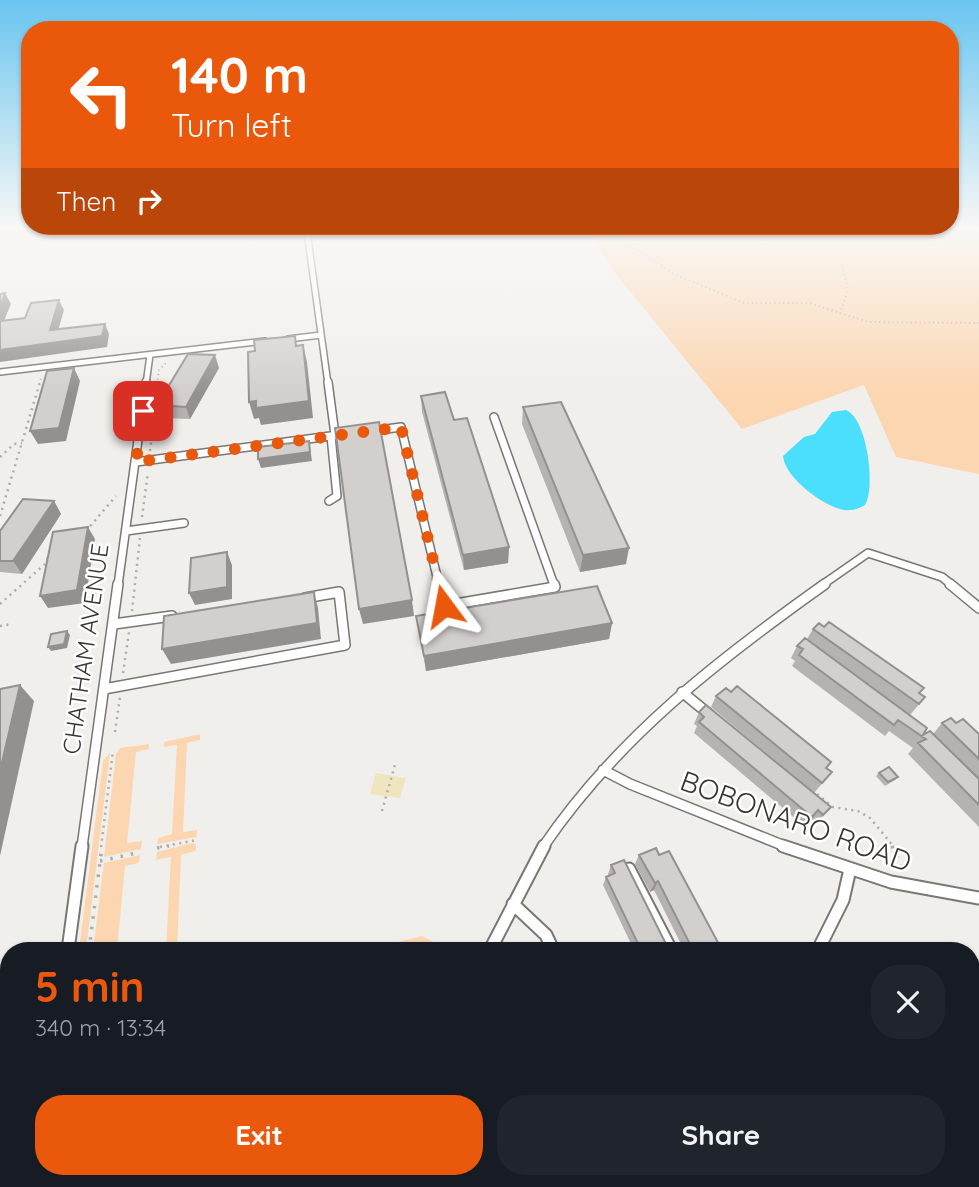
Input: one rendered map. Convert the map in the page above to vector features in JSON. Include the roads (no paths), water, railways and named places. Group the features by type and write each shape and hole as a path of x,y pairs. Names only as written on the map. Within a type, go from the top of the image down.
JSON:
{"lane":[{"path":"314,283 333,436 337,496 329,501"},
{"path":"281,340 321,335"},
{"path":"0,372 268,341"},
{"name":"CHATHAM AVENUE","path":"69,942 150,355"},
{"path":"136,462 401,427 444,606 555,587 494,416"},
{"path":"126,531 184,523"},
{"path":"494,942 538,855 622,748 682,692 868,553 942,577 979,608"},
{"path":"104,689 345,645 339,592 300,599"},
{"path":"114,624 174,615 184,619"},
{"path":"682,692 723,726"},
{"name":"BOBONARO ROAD","path":"603,770 630,784 850,869 909,887 979,898"},
{"path":"629,869 667,942"},
{"path":"822,942 843,900 850,869"},
{"path":"513,904 539,928 548,942"}],"water":[{"path":"846,410 853,416 864,439 870,484 865,505 850,510 826,503 806,490 790,473 783,456 804,437 815,434 832,412"}]}
